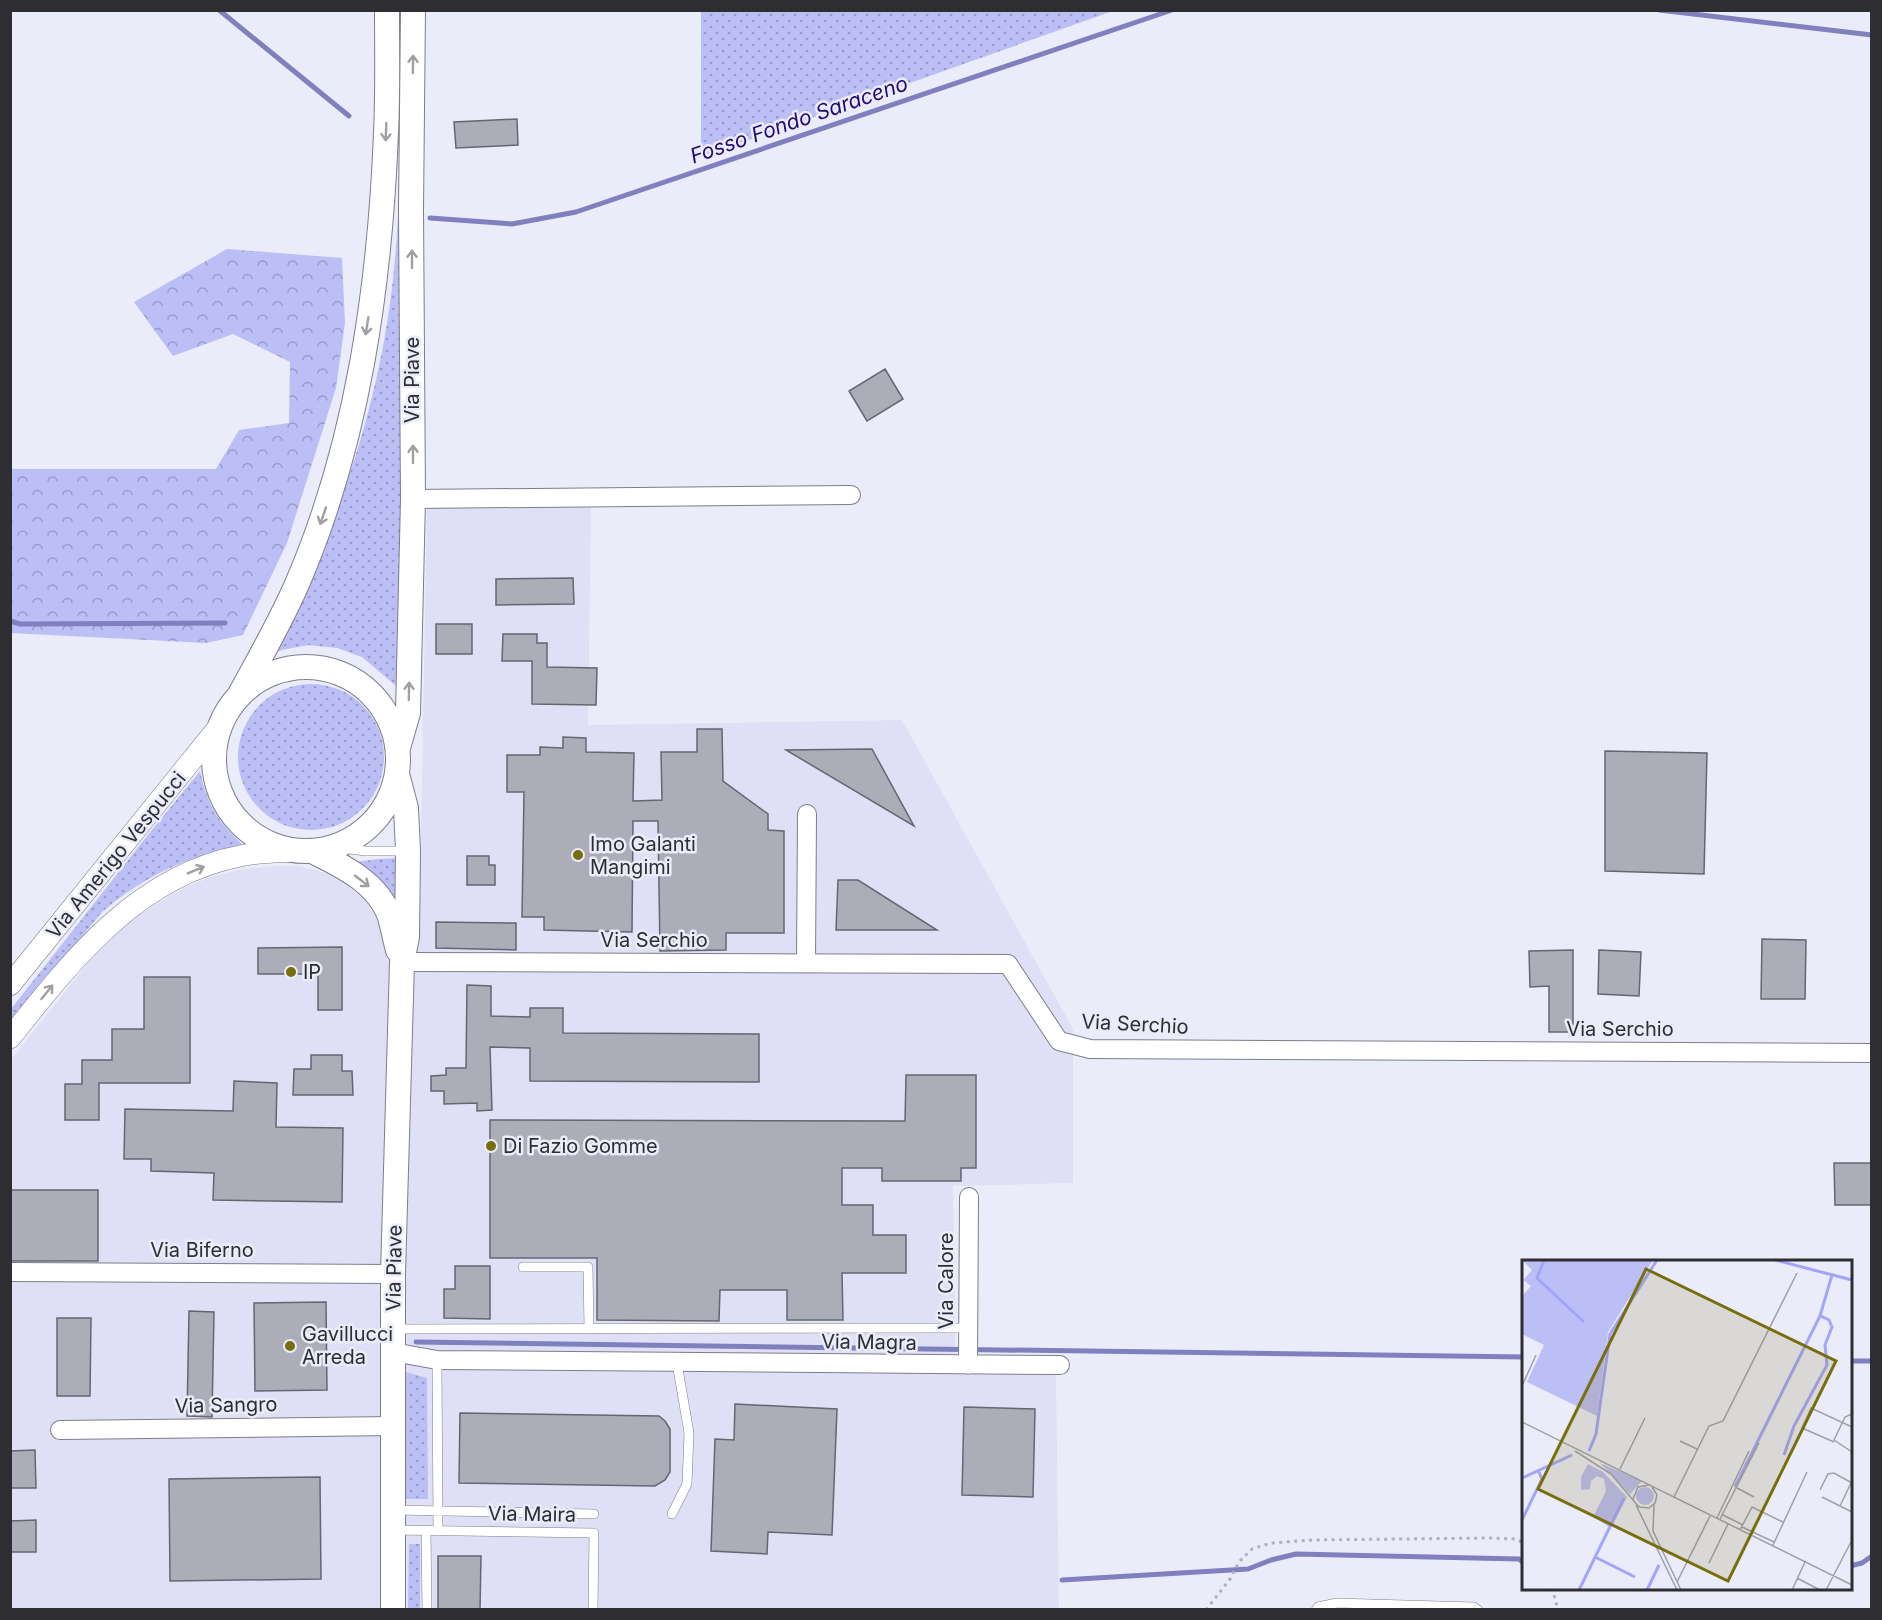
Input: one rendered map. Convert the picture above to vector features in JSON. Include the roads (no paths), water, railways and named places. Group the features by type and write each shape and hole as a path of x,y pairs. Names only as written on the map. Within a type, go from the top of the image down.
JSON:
{"main road":[{"path":"239,696 262,678 290,668 320,668 348,677 372,695 389,719 398,748 398,774 390,797 377,818 359,835 336,846 304,851 268,843 245,828 227,806 216,780 215,752 221,724 275,630 303,569 331,490 353,408 369,314 381,206 386,131 387,10"},
{"name":"Via Piave","path":"398,748 408,713 413,499 411,209 413,10"},
{"name":"Via Piave","path":"393,1610 393,1274 402,962 407,937 408,851 406,808 398,774"},
{"name":"Via Piave","path":"304,851 340,866 364,881 380,898 390,917 402,962"}],"street":[{"path":"413,499 851,495"},
{"name":"Via Amerigo Vespucci","path":"10,985 221,724"},
{"path":"806,962 807,814"},
{"name":"Via Amerigo Vespucci","path":"10,1038 83,949 112,921 145,897 169,882 227,859 254,854 304,851"},
{"name":"Via Serchio","path":"402,962 1008,964 1059,1041 1090,1049 1872,1053"},
{"name":"Via Calore","path":"968,1365 969,1197"},
{"name":"Via Biferno","path":"10,1272 393,1274"},
{"name":"Via Magra","path":"393,1341 437,1360 1060,1365"},
{"name":"Via Sangro","path":"60,1430 393,1426"}],"lane":[{"path":"336,846 364,851 408,851"},
{"path":"523,1267 588,1267 589,1329"},
{"path":"393,1341 589,1329 968,1328"},
{"path":"437,1360 438,1531"},
{"path":"672,1514 687,1484 689,1433 676,1363"},
{"path":"393,1520 438,1511 594,1514"},
{"name":"Via Maira","path":"393,1520 426,1531 594,1533 593,1610"},
{"path":"426,1531 427,1610"},
{"path":"1316,1610 1318,1607 1337,1603 1474,1607 1478,1610"}],"waterway":[{"name":"Fosso Fondo Saraceno","path":"219,10 349,116"},
{"name":"Fosso Fondo Saraceno","path":"430,218 512,224 576,212 1172,10"},
{"name":"Fosso Fondo Saraceno","path":"1659,10 1872,35"},
{"path":"10,621 20,624 225,623"},
{"path":"416,1342 1522,1357"},
{"path":"1852,1361 1872,1361"},
{"path":"1062,1580 1248,1569 1296,1554 1519,1559 1522,1561"},
{"path":"1852,1566 1862,1563 1872,1556"}],"place":[{"name":"Imo Galanti Mangimi","path":"578,855"},
{"name":"IP","path":"291,972"},
{"name":"Di Fazio Gomme","path":"491,1146"},
{"name":"Gavillucci Arreda","path":"290,1346"}]}
